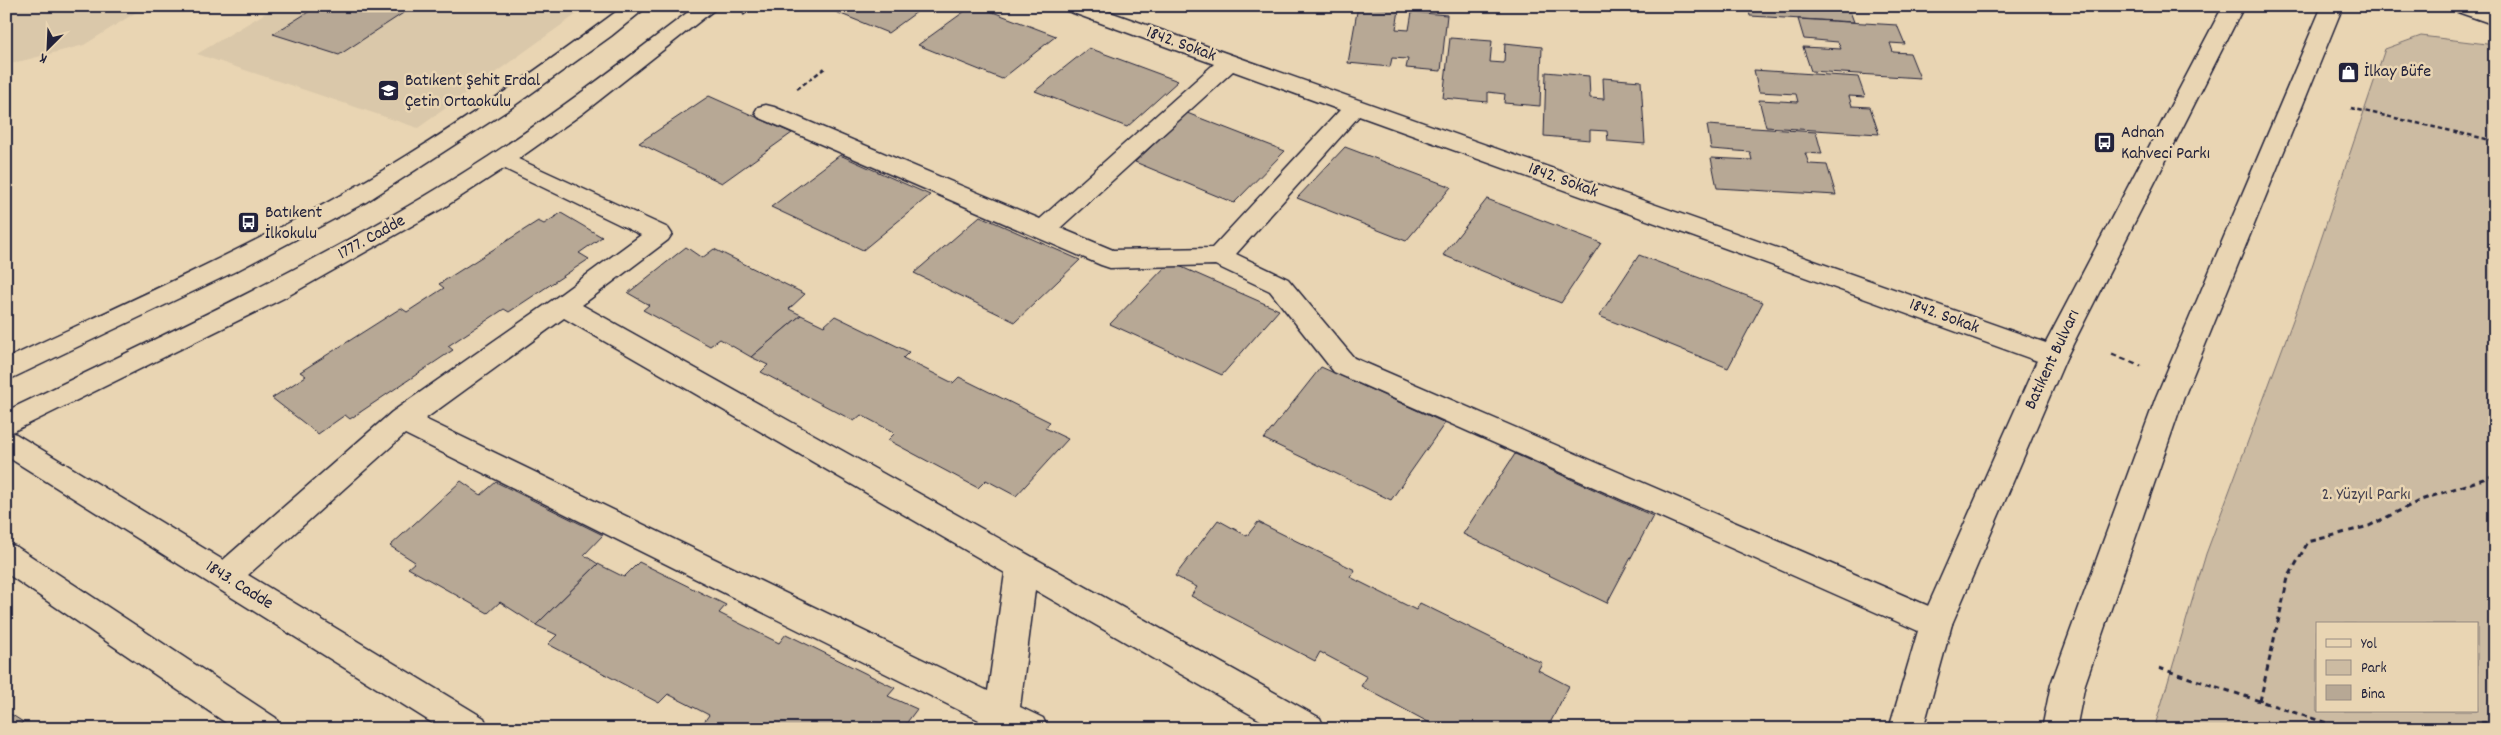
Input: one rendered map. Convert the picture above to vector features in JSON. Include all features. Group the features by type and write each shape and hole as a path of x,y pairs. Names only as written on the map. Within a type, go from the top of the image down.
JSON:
{"street":[{"path":"6,371 229,264 356,196 486,116 638,6"},
{"name":"1777. Cadde","path":"6,424 340,257 413,215 503,159 588,101 709,6"},
{"name":"1842. Sokak","path":"1072,6 2053,356"},
{"name":"Batıkent Bulvarı","path":"1906,729 1936,624 2053,356 2234,6"},
{"path":"2059,729 2068,684 2170,397 2333,6"},
{"path":"2459,6 2495,19"},
{"path":"1043,230 1230,62"},
{"path":"1219,256 1355,107"},
{"path":"766,112 1110,259 1219,256 1278,286 1344,365 1936,624"},
{"path":"225,577 402,420 563,306 658,234 503,159"},
{"path":"563,306 1308,729"},
{"path":"402,420 996,721 1031,729"},
{"name":"1843. Cadde","path":"6,442 472,729"},
{"path":"6,556 264,729"},
{"path":"996,721 1022,566"}],"path":[{"path":"2351,108 2495,141"},
{"path":"2112,354 2143,367"},
{"path":"2260,701 2288,578 2308,542 2369,526 2421,500 2495,475"},
{"path":"2159,668 2345,729"},
{"path":"2350,729 2495,722"}],"shaded area":[{"path":"6,6 146,6 84,45 6,65"},
{"name":"Batıkent Şehit Erdal Çetin Ortaokulu","path":"277,6 588,6 418,128 197,54"}],"green space":[{"name":"2. Yüzyıl Parkı","path":"2421,36 2495,45 2495,729 2154,729 2206,554 2303,293 2385,49"}],"building":[{"path":"318,6 414,6 339,55 273,34"},
{"path":"821,6 925,6 888,33"},
{"path":"972,6 977,6 1056,36 1002,79 918,45"},
{"path":"1358,6 1399,10 1396,29 1409,30 1412,12 1447,15 1441,71 1406,68 1408,59 1392,58 1390,67 1348,63"},
{"path":"1748,6 1848,6 1854,22 1750,16"},
{"path":"1798,19 1897,25 1905,44 1890,43 1893,52 1910,53 1920,78 1811,71 1803,47 1841,49 1838,42 1804,39"},
{"path":"1450,38 1492,41 1490,62 1504,63 1505,43 1542,47 1540,106 1504,103 1505,94 1488,92 1488,102 1443,98"},
{"path":"1089,48 1178,81 1127,127 1035,91"},
{"path":"1754,70 1858,77 1865,97 1849,96 1852,106 1870,107 1879,134 1766,127 1759,100 1798,102 1796,94 1759,92"},
{"path":"1546,72 1589,76 1590,98 1604,99 1603,78 1641,81 1645,144 1608,141 1607,131 1590,130 1590,140 1544,136"},
{"path":"709,96 792,133 722,183 639,143"},
{"path":"1187,113 1285,151 1234,203 1135,162"},
{"path":"1707,125 1816,132 1822,154 1805,153 1809,164 1827,165 1836,195 1717,188 1711,158 1752,160 1750,152 1711,149"},
{"path":"1345,147 1451,187 1406,241 1297,198"},
{"path":"840,155 930,195 863,250 771,207"},
{"path":"1487,199 1601,243 1561,303 1443,255"},
{"path":"561,213 602,237 579,253 589,259 509,312 504,309 448,346 453,350 350,419 345,415 318,434 272,398 306,376 300,372 401,308 407,312 444,288 439,284 538,221 544,224"},
{"path":"980,216 1080,260 1015,322 914,273"},
{"path":"686,247 702,258 714,249 805,294 789,309 801,315 751,357 720,339 710,346 643,310 649,305 628,293"},
{"path":"1639,255 1763,302 1728,368 1599,316"},
{"path":"1170,262 1279,310 1222,375 1110,324"},
{"path":"801,315 824,326 835,316 909,352 903,358 953,383 959,377 1050,422 1045,428 1068,439 1016,496 986,480 978,488 888,440 895,433 861,415 854,421 761,372 768,365 751,357"},
{"path":"1321,367 1445,423 1391,500 1264,439"},
{"path":"1515,454 1653,516 1607,603 1463,534"},
{"path":"461,481 481,495 496,482 603,535 584,555 598,564 536,625 500,602 488,613 408,568 415,562 390,546"},
{"path":"1218,520 1247,536 1258,522 1355,570 1350,577 1416,610 1420,603 1542,663 1538,670 1569,686 1547,729 1441,729 1361,686 1367,677 1320,652 1315,661 1191,596 1197,587 1175,576"},
{"path":"639,562 726,605 719,613 779,643 786,634 895,688 888,696 917,709 902,729 706,729 701,726 709,715 668,694 659,703 548,644 557,635 536,625 598,564 624,577"},
{"path":"6,711 23,722 15,729 6,729"}],"place":[{"name":"İlkay Büfe","path":"2348,72"},
{"name":"Batıkent Şehit Erdal Çetin Ortaokulu","path":"389,91"},
{"name":"Adnan Kahveci Parkı","path":"2105,143"},
{"name":"Batıkent İlkokulu","path":"249,223"}]}
